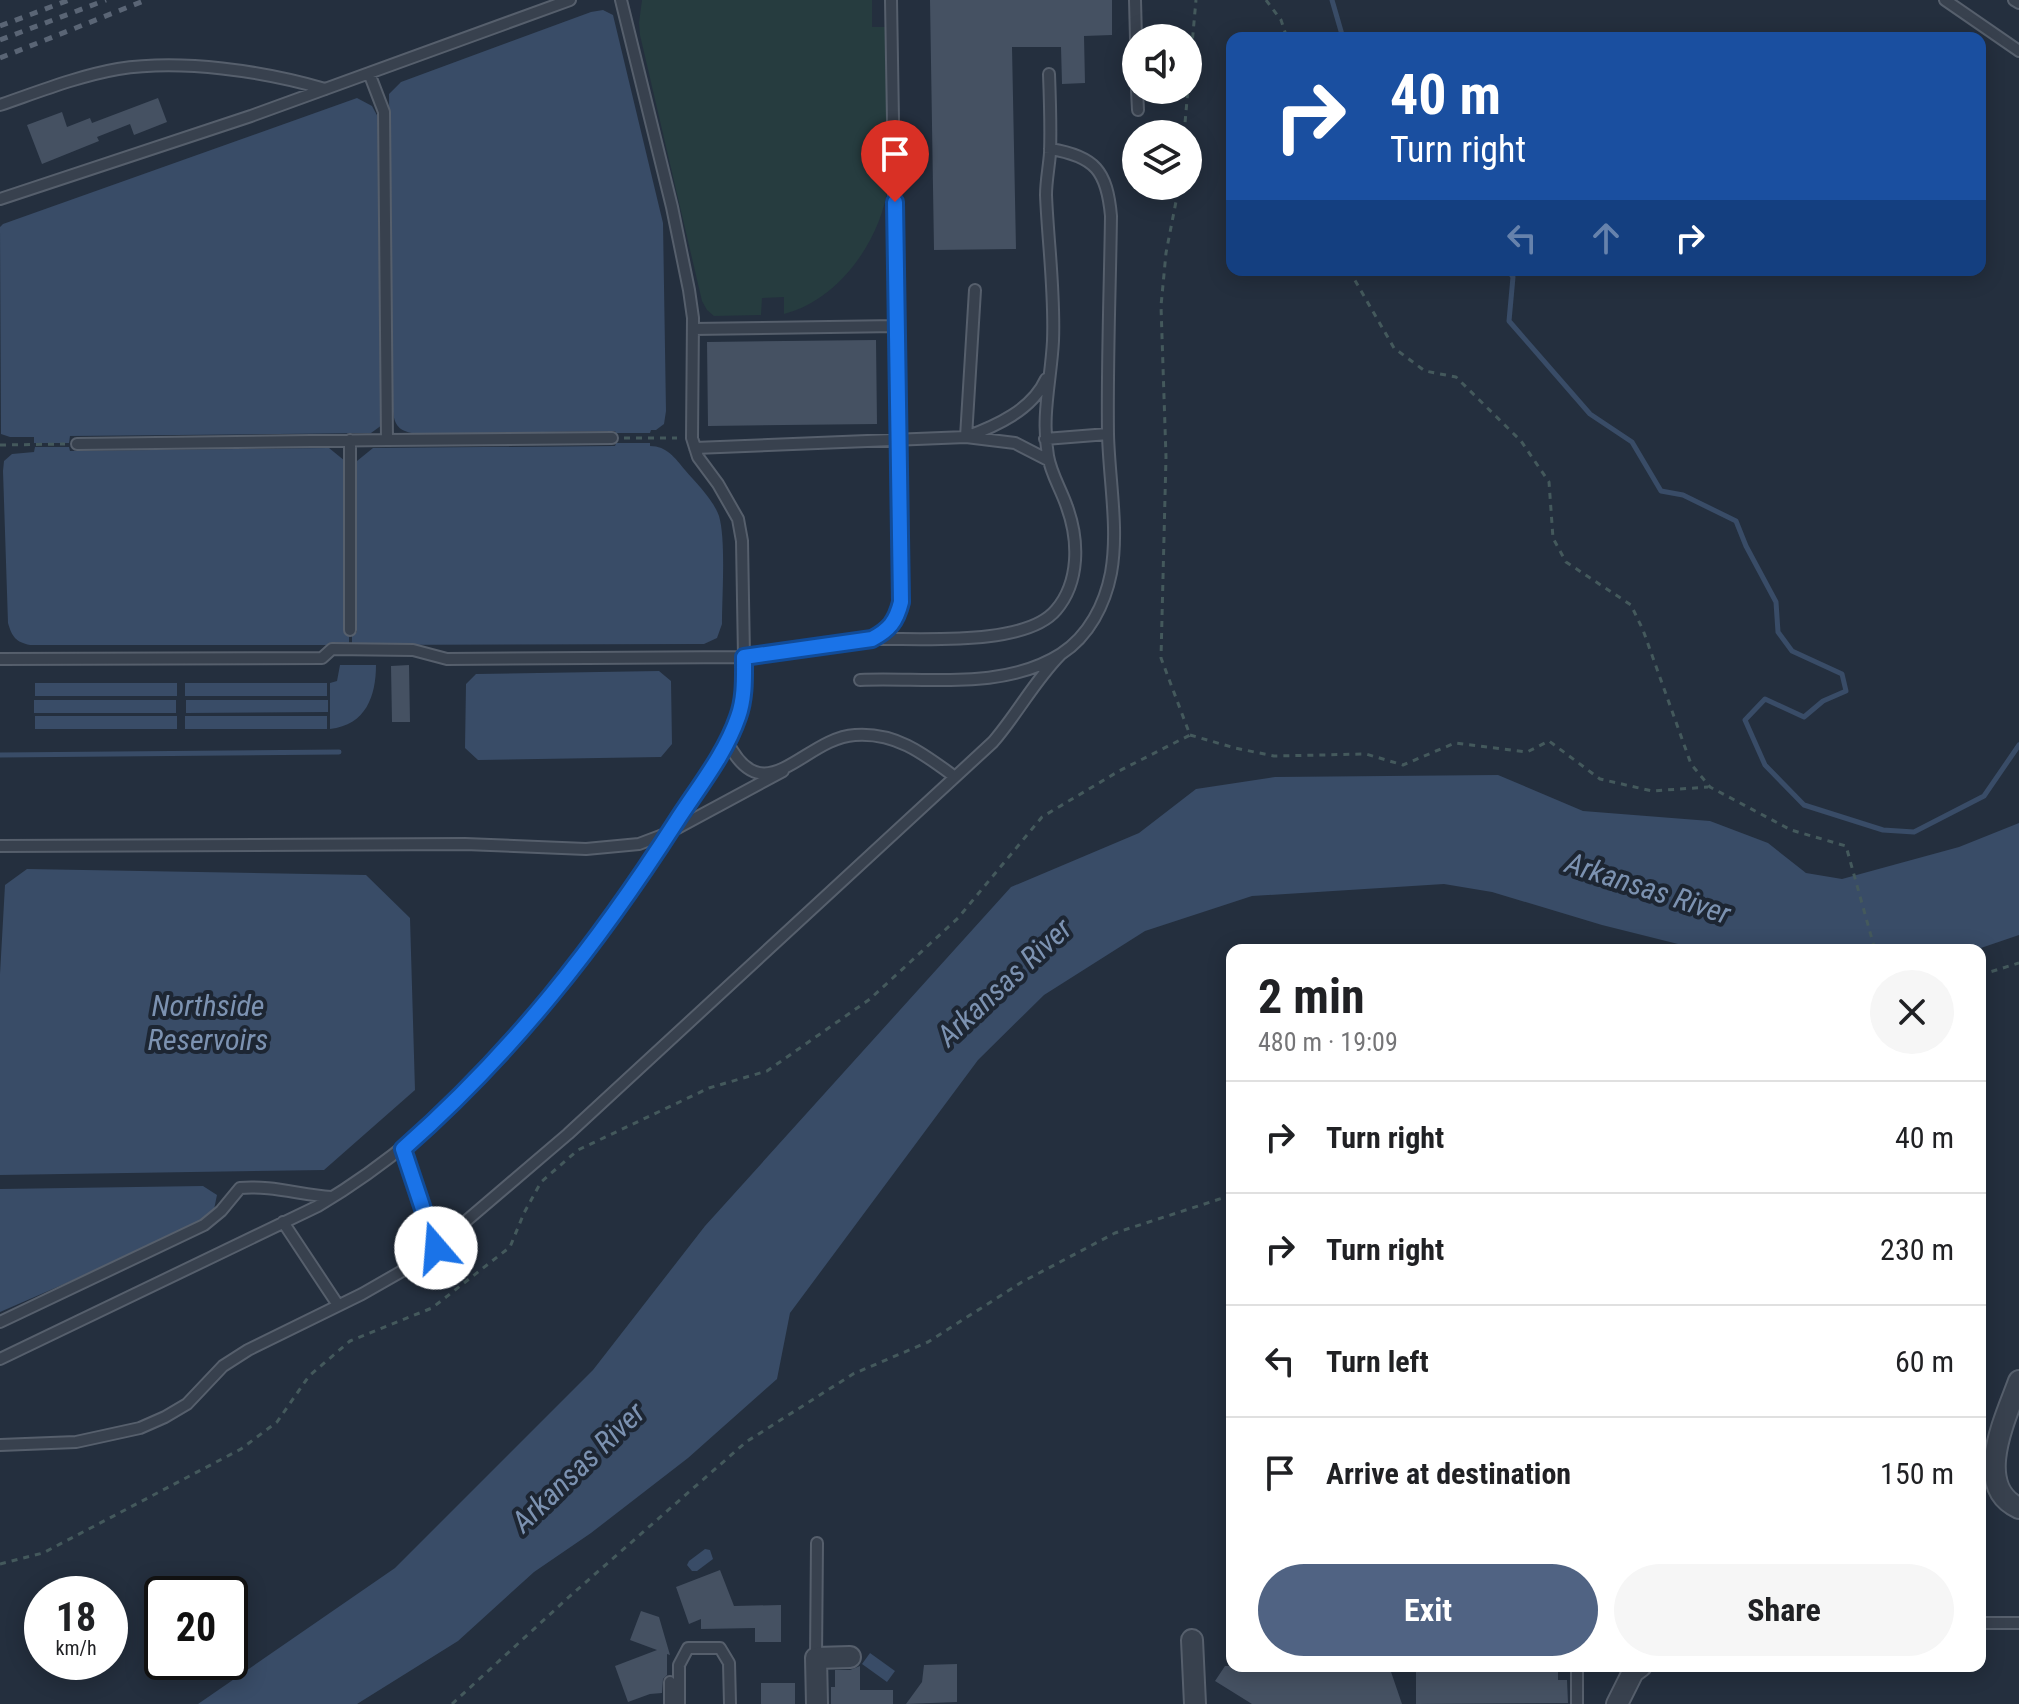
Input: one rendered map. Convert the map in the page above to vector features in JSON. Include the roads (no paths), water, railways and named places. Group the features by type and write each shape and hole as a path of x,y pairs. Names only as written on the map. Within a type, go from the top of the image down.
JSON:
{"street":[{"path":"2019,1381 1995,1451 1995,1472 2001,1491 2019,1508"},
{"path":"1192,1640 1195,1704"},
{"path":"817,1704 816,1658 850,1657"},
{"path":"1616,1704 1622,1672"},
{"path":"1616,1704 1633,1672"}],"lane":[{"path":"0,199 325,89 570,0"},
{"path":"0,1359 332,1197 403,1149 510,1046 581,961 668,833 739,717 744,694 742,541 738,519 698,457 694,443 693,329 689,290 621,0"},
{"path":"872,639 888,630 897,618 901,602 891,0"},
{"path":"1135,0 1136,24"},
{"path":"1945,0 2019,51"},
{"path":"0,105 102,73 153,66 284,77 325,89"},
{"path":"369,73 384,112 387,440"},
{"path":"0,659 322,658 332,649 413,650 447,659 744,657 872,639 987,637 1024,629 1055,612 1073,576 1075,542 1066,504 1048,460 1045,439 1053,341 1046,191 1050,149 1049,74"},
{"path":"1138,104 1138,110"},
{"path":"0,1445 76,1442 140,1428 187,1404 223,1366 235,1358 418,1262 646,1063 993,742 1009,724 1044,671 1092,624 1104,599 1111,572 1113,543 1108,434 1111,216 1108,190 1101,173 1087,159 1072,152 1050,149"},
{"path":"966,437 975,290"},
{"path":"693,329 897,326"},
{"path":"966,437 991,428 1031,400 1044,384 1050,366"},
{"path":"1045,439 1108,434"},
{"path":"694,443 898,441 966,437 1015,443 1048,460"},
{"path":"77,444 612,438"},
{"path":"350,440 350,630"},
{"path":"860,680 992,677 1041,664 1061,654"},
{"path":"0,846 465,844 586,849 639,844 668,833 783,771 829,740 853,735 875,735 901,741 922,752 955,777"},
{"path":"727,741 737,761 747,769 758,774 783,771"},
{"path":"403,1149 436,1248"},
{"path":"0,1322 204,1225 221,1211 240,1188 259,1186 332,1197"},
{"path":"283,1222 338,1305"},
{"path":"816,1658 817,1543"},
{"path":"1986,1623 2019,1623"},
{"path":"679,1704 679,1665 688,1648 720,1648 729,1663 730,1704"},
{"path":"1577,1672 1577,1704"},
{"path":"670,1682 670,1704"}],"water":[{"path":"603,10 613,15 663,223 664,424 650,433 416,434 403,430 395,422 393,412 389,94 401,82"},
{"path":"357,98 372,106 379,119 382,425 371,433 70,436 69,443 34,443 34,437 1,434 0,227 3,224"},
{"path":"616,443 650,443 650,446 666,450 716,510 721,526 723,568 722,624 717,638 704,644 352,645 352,636 357,632 357,461 373,448 615,446"},
{"path":"35,447 69,447 70,451 329,448 345,461 346,632 349,645 30,645 18,640 8,623 3,471 4,461 12,454 34,452"},
{"path":"340,665 376,665 374,688 360,715 352,722 330,729 330,683 337,681"},
{"path":"659,671 671,681 672,744 661,757 478,760 465,748 466,684 476,674"},
{"path":"35,683 177,683 177,696 35,696"},
{"path":"185,683 327,683 327,696 185,696"},
{"path":"34,700 176,700 176,713 34,713"},
{"path":"186,700 328,700 328,712 186,713"},
{"path":"35,716 177,716 177,729 35,729"},
{"path":"185,716 327,716 327,729 185,729"},
{"name":"Arkansas River","path":"1498,775 1583,811 1710,821 1768,843 1806,873 1842,879 1959,847 2019,823 2019,935 1986,946 1678,944 1492,892 1444,884 1252,896 1145,931 1044,995 978,1060 790,1313 777,1379 688,1458 591,1533 534,1572 458,1641 357,1704 198,1704 233,1680 248,1680 248,1669 395,1568 593,1370 705,1226 1011,887 1139,833 1196,789 1275,777"},
{"name":"Northside Reservoirs","path":"27,869 366,875 410,918 415,1090 324,1170 0,1175 0,974 5,885"},
{"path":"203,1186 217,1195 213,1214 179,1234 0,1312 0,1189"},
{"path":"705,1549 710,1550 713,1559 697,1571 692,1571 687,1565 689,1561"},
{"path":"870,1653 895,1671 887,1682 862,1664"}],"waterway":[{"path":"1332,0 1341,32"},
{"path":"1512,276 1509,321 1590,414 1632,442 1661,491 1683,495 1736,521 1776,602 1778,632 1792,651 1842,674 1846,691 1823,701 1804,717 1765,699 1745,720 1765,765 1804,805 1883,830 1914,832 1984,796 2019,745"},
{"path":"0,755 339,752"}],"railway":[{"path":"0,26 69,0"},
{"path":"0,40 106,0"},
{"path":"0,58 146,0"}]}
